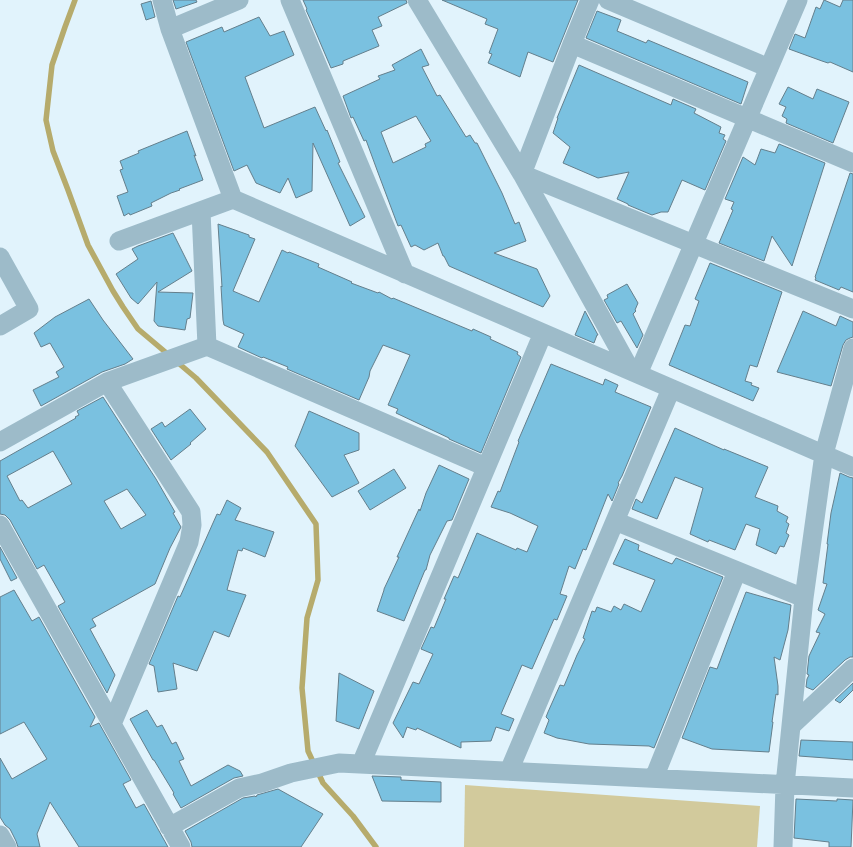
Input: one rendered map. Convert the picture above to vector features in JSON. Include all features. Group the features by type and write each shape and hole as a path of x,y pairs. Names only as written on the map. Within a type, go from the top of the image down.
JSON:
{"street":[{"path":"162,0 170,29 233,199"},
{"path":"170,29 239,0"},
{"path":"290,0 405,274"},
{"path":"417,0 522,174 634,373"},
{"path":"522,174 590,0"},
{"path":"608,0 769,68"},
{"path":"634,373 694,244 798,0"},
{"path":"572,44 853,163"},
{"path":"522,174 853,309"},
{"path":"119,241 233,199 853,467"},
{"path":"201,211 207,346"},
{"path":"0,257 29,309 0,326"},
{"path":"361,764 542,333"},
{"path":"0,442 107,382 207,346 486,467"},
{"path":"783,847 785,784 804,598 824,454 853,348"},
{"path":"107,382 191,512 192,525 189,542 112,724"},
{"path":"508,771 671,389"},
{"path":"615,521 804,598"},
{"path":"0,525 181,847"},
{"path":"654,778 737,571"},
{"path":"791,726 853,668"},
{"path":"169,827 239,788 262,783 291,773 339,763 853,788"},
{"path":"0,835 7,847"}],"shaded area":[{"path":"465,785 760,806 757,847 464,847"}],"building":[{"path":"173,0 196,0 197,2 176,9"},
{"path":"303,0 406,0 407,3 378,17 382,26 372,30 379,46 343,61 343,64 331,68"},
{"path":"442,0 578,0 553,62 528,52 520,77 488,63 492,54 489,53 498,29 485,24 487,19"},
{"path":"824,0 840,7 843,0 853,0 853,72 830,62 828,63 789,49 795,34 805,38 816,7 820,9"},
{"path":"151,1 155,17 146,20 141,4"},
{"path":"597,11 621,20 617,31 646,43 648,40 748,82 741,104 586,38"},
{"path":"259,17 270,36 284,31 294,55 245,77 264,128 315,107 326,131 327,130 340,162 338,163 365,217 350,226 313,143 312,191 296,198 288,178 280,193 256,183 247,165 234,171 186,42 222,27 224,32"},
{"path":"421,49 429,65 422,67 437,96 440,95 466,137 470,135 475,143 477,143 502,193 515,224 519,222 526,241 494,253 537,269 550,296 543,307 449,266 438,243 424,250 415,245 411,247 401,225 398,226 366,140 364,141 353,117 351,118 343,96 380,79 378,76 395,70 392,65","holes":["416,116 431,141 425,144 426,147 393,163 381,132"]},
{"path":"579,65 671,105 673,99 696,109 694,113 721,127 719,133 725,135 723,139 726,141 705,190 682,180 668,212 661,212 652,215 617,199 629,172 598,178 563,163 570,147 553,133 557,118"},
{"path":"788,87 813,99 817,89 849,102 833,143 786,123 787,119 782,116 786,107 779,104"},
{"path":"187,131 203,180 179,189 180,190 151,203 152,206 124,216 117,196 128,192 120,170 123,169 120,161 139,153 138,151"},
{"path":"779,144 825,163 792,266 772,236 764,261 719,243 733,210 731,209 734,202 725,199 743,157 755,165 761,149 775,153"},
{"path":"850,173 853,174 853,292 841,287 839,290 815,280"},
{"path":"218,224 249,235 249,237 255,239 233,291 259,302 282,250 319,264 318,267 352,282 351,283 378,293 379,292 392,299 393,298 472,331 473,329 518,352 517,354 521,357 481,453 396,413 398,409 388,405 410,355 383,345 370,371 359,400 287,369 288,367 263,357 262,358 238,347 244,334 224,325 223,320"},
{"path":"173,233 192,271 158,292 193,293 190,318 187,319 185,330 158,326 154,321 157,282 138,304 131,298 116,274 138,259 132,249"},
{"path":"710,263 782,292 757,367 750,365 745,381 752,383 751,385 759,388 753,401 669,365 685,325 690,326 699,301 695,299"},
{"path":"627,284 638,303 635,310 636,311 633,314 643,335 637,348 621,321 617,323 604,300 608,298 607,295"},
{"path":"89,299 133,359 125,364 102,372 41,406 33,390 59,377 56,372 64,367 50,343 41,347 34,333 55,317"},
{"path":"585,311 598,335 594,343 575,335"},
{"path":"803,311 836,326 840,316 853,322 853,337 846,340 843,345 831,386 777,372"},
{"path":"551,364 603,385 605,379 618,385 615,392 651,407 618,483 619,484 612,501 608,494 586,550 583,549 575,569 569,566 560,594 567,596 557,620 554,619 532,669 522,665 501,714 514,719 509,731 496,727 491,741 461,742 461,748 417,728 416,730 407,727 403,738 393,723 413,682 419,684 433,654 421,649 431,627 434,628 454,576 458,578 477,533 516,550 517,548 527,552 538,526 510,513 491,507 498,491 500,492 519,442 518,441"},
{"path":"103,397 156,479 175,512 173,513 181,527 170,548 155,584 92,619 96,626 90,629 115,675 107,693 58,606 65,602 44,565 37,569 10,520 5,515 0,514 0,461 76,418 75,417 79,415 77,411","holes":["53,451 72,484 28,508 22,500 20,501 7,476","127,489 146,515 121,529 104,501"]},
{"path":"190,409 206,429 190,443 191,444 171,460 151,429 162,422 165,427"},
{"path":"309,411 359,433 359,450 344,455 359,483 332,497 295,446"},
{"path":"675,428 724,450 768,467 755,497 778,506 777,511 788,517 786,522 789,524 786,533 789,535 784,547 780,546 776,554 756,545 760,529 746,524 735,550 709,540 708,542 690,534 703,488 675,477 657,519 632,509 636,499 642,503"},
{"path":"439,465 469,479 452,520 447,521 430,555 426,570 404,621 377,611 384,589 399,557 397,557 419,509 420,511 426,493"},
{"path":"394,469 406,488 370,510 358,491"},
{"path":"840,473 853,478 853,657 845,660 813,690 806,687 809,675 807,674 809,656 820,633 816,632 825,614 818,610 827,584 823,583 827,544 831,513"},
{"path":"227,500 241,508 235,520 274,532 265,557 243,548 242,551 238,550 227,590 246,595 229,637 214,631 197,671 173,663 177,689 158,692 154,666 149,664 178,596 180,597 217,514 220,515"},
{"path":"625,539 639,545 638,550 672,564 676,558 723,577 654,748 649,746 589,744 557,738 544,733 549,720 546,717 560,685 564,686 585,639 583,638 592,611 595,612 597,607 611,612 614,606 621,610 624,604 641,612 655,580 613,564"},
{"path":"0,547 17,578 11,581 0,559"},
{"path":"14,590 32,621 39,617 95,717 90,727 99,723 131,780 123,784 136,808 144,804 168,847 79,847 50,802 37,834 40,847 18,847 10,829 5,825 0,817 0,758 12,779 47,759 24,722 0,734 0,597"},
{"path":"746,592 791,605 788,630 780,660 774,657 778,695 776,694 769,752 712,749 682,738 710,667 717,669"},
{"path":"339,673 374,691 359,729 336,721"},
{"path":"853,683 853,690 840,703 835,700"},
{"path":"147,710 157,727 162,725 172,744 176,742 184,759 179,761 191,786 228,765 240,771 243,776 234,778 181,808 173,794 174,793 130,719"},
{"path":"801,740 853,742 853,760 799,756"},
{"path":"372,776 401,777 401,780 441,782 441,802 382,801"},
{"path":"278,789 323,814 301,847 192,847 185,831 243,798 256,797 257,795"},
{"path":"796,799 837,801 837,799 853,800 851,847 829,847 829,842 794,838"}],"waterway":[{"path":"75,0 52,65 46,120 53,151 88,245 113,291 138,329 170,356"},
{"path":"176,361 196,378 267,452 316,524 318,580 307,618 302,688 308,751 323,783 353,816 376,847"}]}
